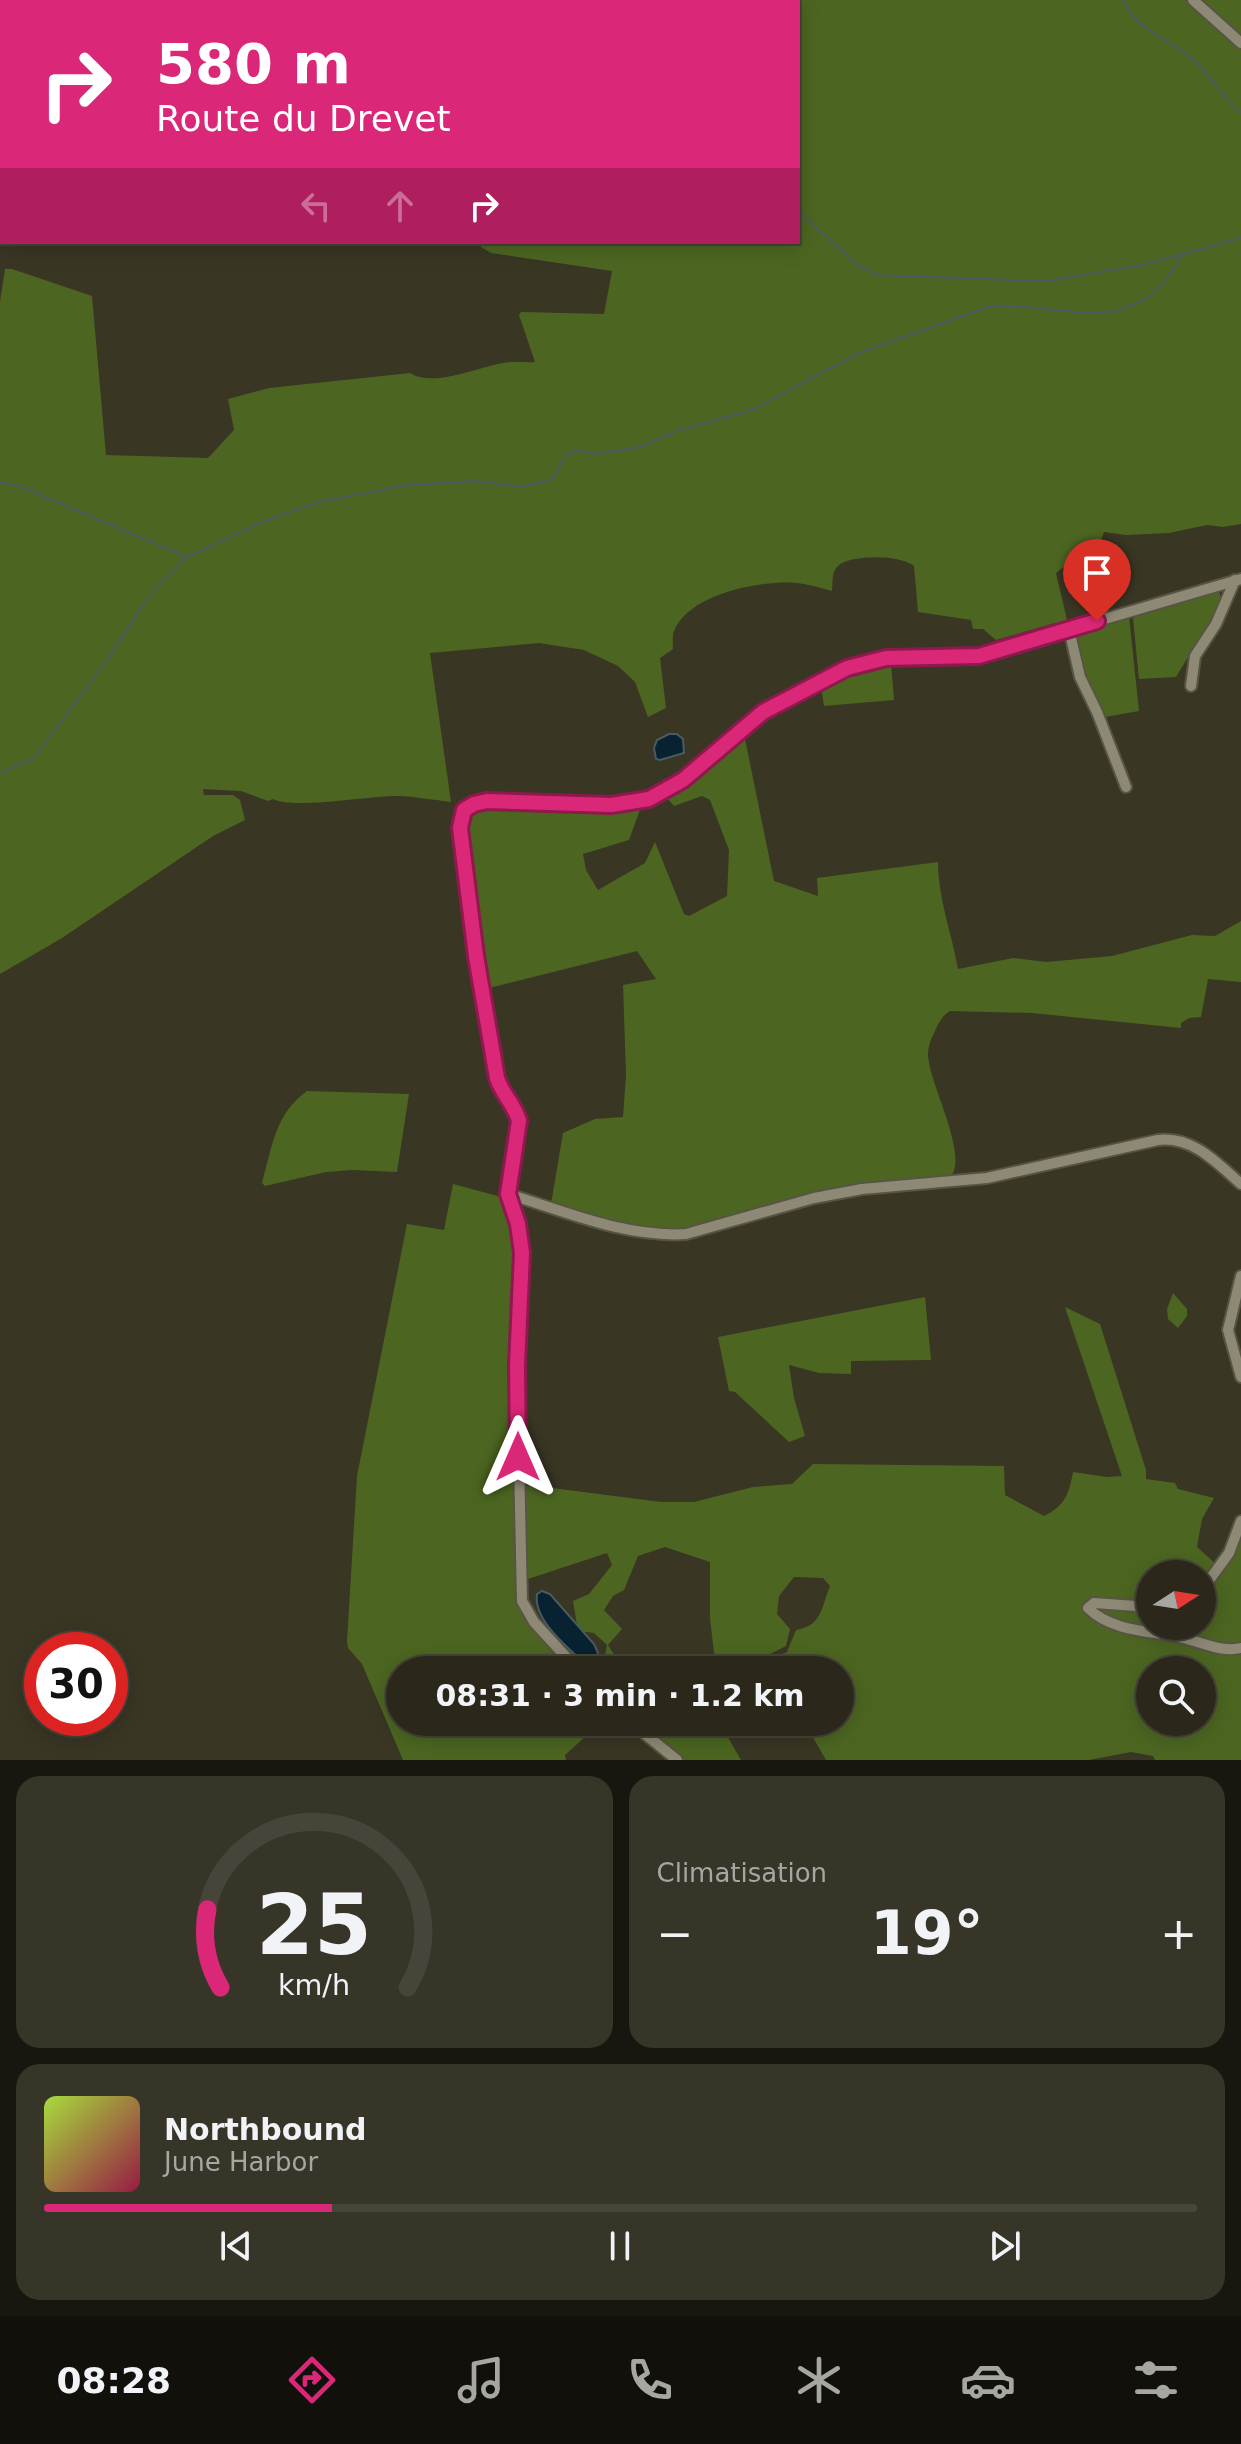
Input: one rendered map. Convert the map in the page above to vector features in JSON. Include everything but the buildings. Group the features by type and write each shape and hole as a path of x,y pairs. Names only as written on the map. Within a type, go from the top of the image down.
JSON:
{"street":[{"path":"1193,0 1241,43"},
{"path":"565,1656 534,1622 522,1601 517,1374 522,1253 518,1224 508,1194 519,1121 497,1078 476,956 460,828 464,810 487,801 611,805 649,799 683,780 763,712 847,668 886,658 979,656 1238,580"},
{"path":"1191,686 1195,656 1216,624 1238,580"},
{"path":"1069,629 1080,677 1126,787"},
{"path":"508,1194 652,1233 686,1234 814,1198 862,1189 987,1178 1174,1139 1199,1149 1241,1184"},
{"path":"1241,1276 1228,1330 1241,1377"},
{"path":"1216,1571 1229,1553 1241,1521"},
{"path":"1136,1606 1094,1603 1088,1608 1103,1618 1136,1631"},
{"path":"1191,1640 1230,1651 1241,1648"},
{"path":"647,1736 677,1760"}],"green space":[{"path":"800,0 1241,0 1241,524 1223,527 1207,525 1169,533 1126,535 1104,532 1097,551 1075,558 1056,573 1068,624 1055,623 996,640 983,629 973,629 971,620 918,612 914,566 888,558 854,559 838,566 834,571 832,591 805,584 781,583 727,592 694,607 682,618 673,633 673,649 660,658 666,708 648,717 635,682 618,666 584,650 539,643 430,653 451,802 387,796 298,803 268,801 241,791 203,789 204,795 233,795 240,800 245,820 213,836 62,938 0,974 0,302 5,269 92,296 106,455 208,458 234,430 228,399 269,388 410,373 420,377 443,377 503,363 535,362 519,315 521,312 604,314 612,271 491,253 480,244 800,244"},
{"path":"1219,589 1221,603 1176,677 1139,679 1133,619 1136,615"},
{"path":"1129,616 1139,711 1105,717 1085,673 1075,631"},
{"path":"891,663 894,700 824,706 821,686 848,673"},
{"path":"744,734 774,881 818,896 817,878 938,862 943,902 958,969 1013,958 1046,962 1112,956 1192,935 1215,936 1241,921 1241,982 1208,979 1201,1017 1189,1018 1181,1023 1181,1028 1032,1013 950,1011 938,1025 928,1055 952,1137 955,1167 950,1177 804,1196 691,1230 652,1230 551,1204 563,1133 595,1119 623,1117 626,1075 623,985 656,979 637,951 485,989 464,824 466,815 482,806 575,811 641,807 629,840 583,854 586,870 598,890 645,863 655,842 684,914 689,916 727,896 729,850 710,800 702,796 674,806 666,797"},
{"path":"307,1091 409,1094 397,1172 326,1172 265,1186 262,1183 276,1132 288,1110"},
{"path":"453,1184 505,1198 517,1244 517,1600 524,1617 559,1656 386,1656 386,1720 362,1664 348,1648 347,1641 357,1476 407,1224 444,1230"},
{"path":"1173,1293 1187,1309 1187,1316 1178,1328 1168,1319 1167,1309"},
{"path":"925,1297 931,1360 851,1361 851,1374 819,1373 789,1365 805,1436 789,1442 735,1392 729,1391 718,1337"},
{"path":"1065,1307 1100,1324 1146,1470 1146,1479 1175,1483 1178,1489 1214,1498 1202,1519 1197,1547 1211,1560 1136,1560 1136,1640 1216,1640 1216,1578 1241,1539 1241,1760 1155,1760 1153,1756 1131,1752 1089,1760 826,1760 812,1736 854,1736 854,1656 777,1656 787,1652 796,1630 811,1625 819,1615 830,1586 823,1578 794,1577 779,1596 777,1614 790,1629 786,1646 760,1656 714,1656 710,1618 710,1562 665,1547 638,1556 624,1590 613,1596 604,1610 622,1629 608,1645 615,1656 605,1656 607,1645 594,1633 578,1631 573,1601 589,1594 612,1565 607,1553 525,1580 524,1487 529,1485 661,1502 694,1502 753,1487 792,1484 813,1464 1004,1466 1005,1495 1044,1516 1065,1498 1073,1472 1122,1476"},
{"path":"393,1736 586,1736 565,1755 566,1760 403,1760"},
{"path":"653,1736 727,1736 741,1760 683,1760"}],"water":[{"path":"677,734 683,739 684,753 656,759 654,748 657,740"},
{"path":"542,1591 550,1594 594,1644 597,1656 577,1656 562,1642 546,1624 537,1604 537,1594"}],"waterway":[{"path":"1123,0 1143,26 1197,63 1241,113"},
{"path":"800,213 859,266 878,275 1046,281 1141,265 1183,254"},
{"path":"0,482 24,488 187,557 265,521 318,502 408,485 477,481 520,487 552,479 566,455 577,450 594,454 640,447 679,430 752,410 859,353 991,306 1095,313 1134,305 1161,286 1183,254 1241,238"},
{"path":"0,773 34,758 108,659 149,596 187,557"}],"route":[{"path":"518,1457 517,1366 522,1253 518,1224 508,1194 519,1121 497,1078 476,956 460,828 464,810 487,801 611,805 649,799 683,780 763,712 847,668 886,658 979,656 1097,621"}]}
